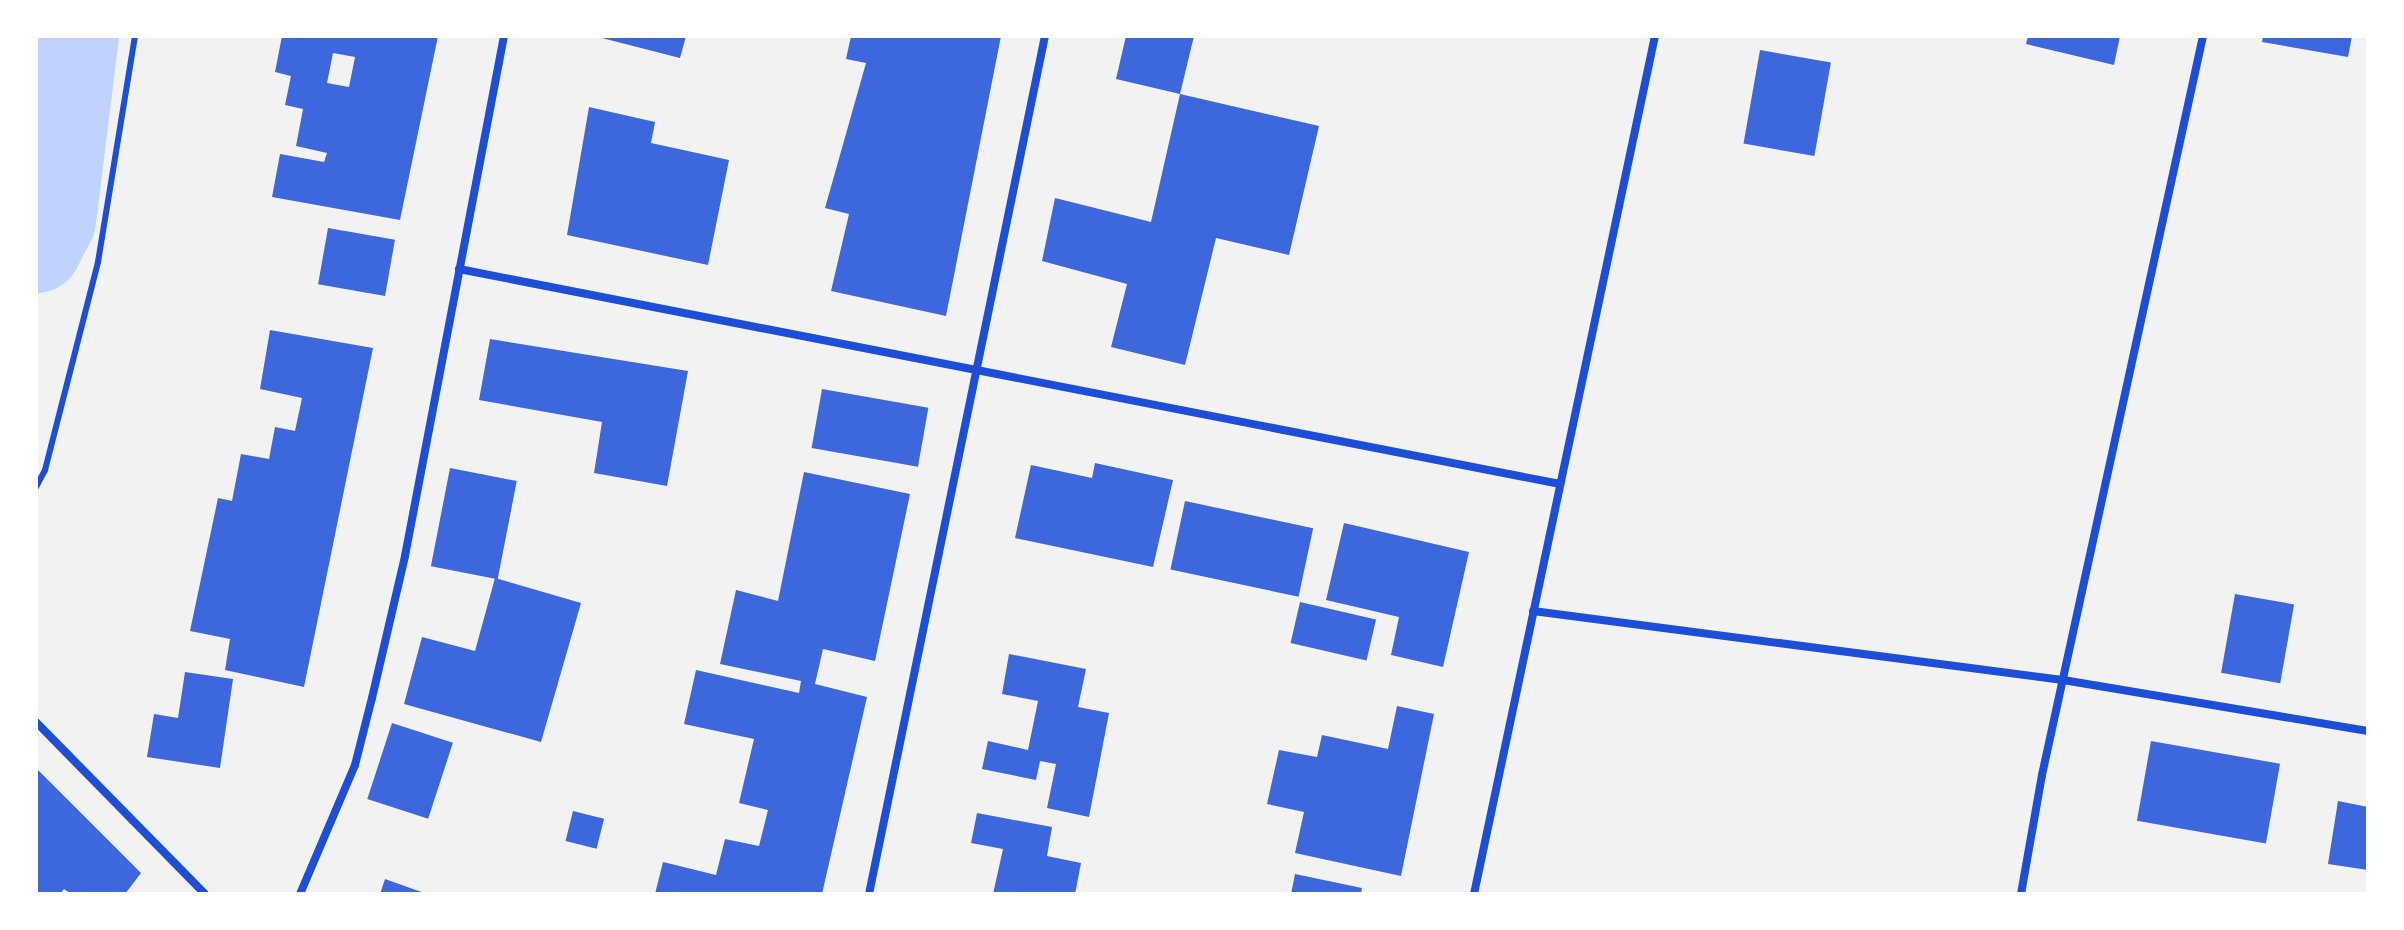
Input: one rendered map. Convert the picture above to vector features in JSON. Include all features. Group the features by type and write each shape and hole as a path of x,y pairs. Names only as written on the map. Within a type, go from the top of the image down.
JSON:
{"street":[{"path":"300,894 355,765 369,712 405,556 504,36"},
{"path":"869,894 1045,36"},
{"path":"1474,894 1655,36"},
{"path":"2021,894 2063,680 2203,36"},
{"path":"459,269 1560,484"},
{"path":"1533,611 2063,680 2368,731"},
{"path":"36,722 205,894"}],"lane":[{"path":"36,487 45,470 98,262 135,36"}],"building":[{"path":"282,36 438,36 400,220 272,197 280,154 324,162 327,153 296,146 303,109 285,105 291,76 275,72","holes":["333,53 355,57 349,87 327,83"]},
{"path":"594,36 686,36 680,58"},
{"path":"851,36 1001,36 946,316 831,291 849,214 825,208 866,63 846,59"},
{"path":"1126,36 1194,36 1180,94 1116,79"},
{"path":"2028,36 2120,36 2114,65 2026,44"},
{"path":"2263,36 2352,36 2348,57 2262,42"},
{"path":"1760,50 1831,63 1814,156 1744,144"},
{"path":"1180,94 1319,126 1289,255 1216,238 1185,365 1111,347 1127,284 1042,261 1055,198 1151,222"},
{"path":"589,107 655,122 651,143 729,160 708,265 567,235"},
{"path":"328,228 395,240 385,296 318,284"},
{"path":"270,330 373,348 304,687 225,670 230,639 190,631 218,498 232,501 241,454 269,459 275,427 295,431 302,398 260,389"},
{"path":"490,339 688,371 667,486 594,473 602,422 479,400"},
{"path":"822,389 928,408 918,467 812,448"},
{"path":"1095,463 1173,480 1153,567 1015,538 1031,465 1092,478"},
{"path":"450,468 517,481 498,579 431,566"},
{"path":"804,472 910,494 875,661 823,649 815,684 867,697 822,894 655,894 663,862 716,875 725,839 759,846 768,810 739,803 754,739 684,724 696,670 799,693 801,681 720,664 736,590 778,601"},
{"path":"1185,501 1313,528 1299,597 1170,569"},
{"path":"1344,523 1469,552 1443,667 1391,655 1399,617 1326,600"},
{"path":"495,578 581,603 541,742 404,704 422,637 475,651"},
{"path":"2235,594 2294,604 2280,683 2221,673"},
{"path":"1300,602 1376,620 1367,660 1291,643"},
{"path":"1009,654 1086,669 1078,707 1109,713 1089,817 1047,808 1056,764 1040,761 1036,780 982,769 988,741 1028,750 1038,701 1002,694"},
{"path":"185,672 233,679 220,768 147,757 154,714 178,718"},
{"path":"1397,706 1434,714 1401,876 1295,853 1304,812 1267,804 1279,750 1317,757 1322,735 1388,749"},
{"path":"392,723 453,743 428,819 367,799"},
{"path":"2151,741 2280,764 2266,844 2137,821"},
{"path":"36,768 141,873 125,894 71,894 64,889 60,894 36,894"},
{"path":"2338,801 2368,807 2368,870 2328,864"},
{"path":"573,811 604,819 597,849 566,841"},
{"path":"977,813 1052,827 1047,856 1081,863 1075,894 993,894 1003,849 971,843"},
{"path":"1295,874 1362,888 1361,894 1291,894"},
{"path":"385,879 427,894 380,894"}],"waterway":[{"path":"36,247 50,220 73,36"}]}
